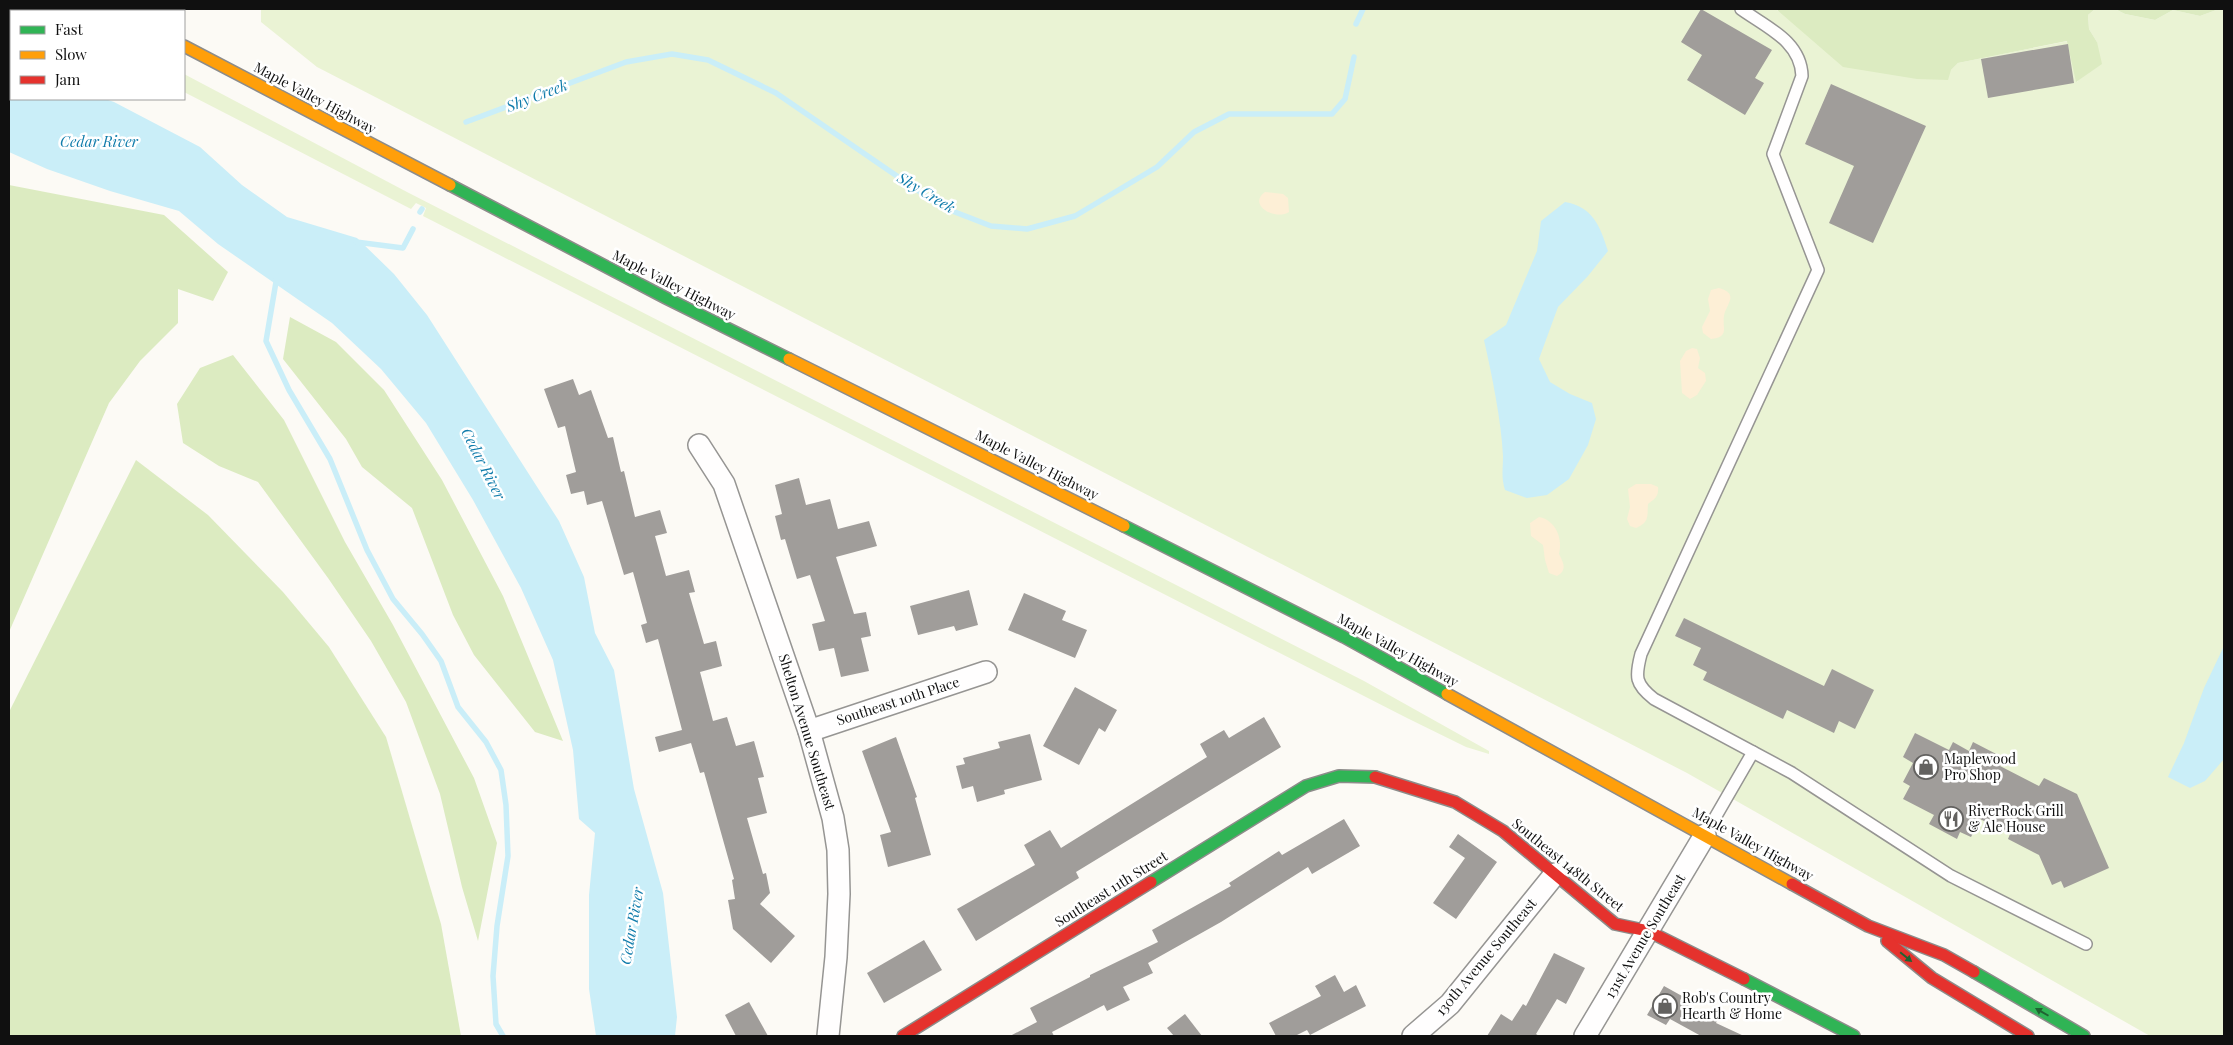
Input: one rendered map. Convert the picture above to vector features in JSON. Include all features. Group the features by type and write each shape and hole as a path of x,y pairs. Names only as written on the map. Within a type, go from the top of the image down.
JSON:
{"main road":[{"name":"Maple Valley Highway","path":"185,47 666,298 1344,637 1868,926 1944,955 2084,1036"},
{"name":"Southeast 148th Street","path":"1339,776 1378,777 1455,802 1503,831 1615,924 1648,931 1854,1036"},
{"name":"Southeast 11th Street","path":"903,1036 1306,786 1339,776"},
{"name":"Maple Valley Highway","path":"1868,926 1932,978 2028,1036"}],"street":[{"name":"Shelton Avenue Southeast","path":"699,445 724,484 809,731 833,818 838,850 839,894 837,948 828,1036"},
{"name":"Southeast 10th Place","path":"809,731 986,672"},
{"name":"131st Avenue Southeast","path":"1585,1036 1705,835"},
{"name":"130th Avenue Southeast","path":"1423,1034 1450,1004 1555,874"}],"lane":[{"path":"1740,9 1791,44 1802,68 1802,76 1773,154 1818,270 1641,654 1637,678 1642,689 1654,698 1792,772 1951,876 2086,944"},
{"path":"1705,835 1753,752"}],"green space":[{"path":"261,9 1776,9 1951,70 1958,63 2068,41 2077,82 2097,42 2089,29 2088,15 2095,9 2115,9 2125,14 2155,20 2173,10 2200,16 2224,9 2224,1036 2150,1036 1687,773 317,67 261,22"},
{"path":"1776,9 2095,9 2088,15 2089,29 2097,42 2102,64 2076,82 2067,41 1958,63 1951,70 1948,80 1917,79 1843,67"},
{"path":"2115,9 2219,9 2200,16 2173,10 2155,20 2125,14"},
{"path":"185,75 407,192 1364,681 1489,751 1489,754 1466,747 1407,718 423,216 426,208 416,203 411,209 185,93"},
{"path":"9,185 164,215 228,272 213,301 178,289 178,323 140,361 109,403 9,632"},
{"path":"290,317 336,342 384,390 442,480 503,596 563,741 535,732 474,655 453,615 412,508 362,467 346,439 283,359"},
{"path":"233,355 284,420 345,542 393,625 474,778 497,843 478,941 462,887 440,794 406,702 371,641 258,482 219,466 183,443 177,404 200,368"},
{"path":"136,460 208,515 283,592 329,647 386,737 441,924 461,1036 9,1036 9,712"}],"sand":[{"path":"1265,192 1283,194 1288,198 1289,212 1277,214 1265,210 1259,202 1260,197"},
{"path":"1719,288 1729,293 1730,300 1724,316 1723,334 1711,339 1703,333 1702,327 1710,311 1708,299 1711,290"},
{"path":"1692,348 1697,349 1700,358 1698,368 1705,373 1706,381 1697,395 1690,399 1682,393 1680,361 1686,351"},
{"path":"1636,484 1651,484 1658,487 1658,493 1648,504 1646,521 1636,528 1630,526 1627,519 1630,507 1628,489"},
{"path":"1539,517 1550,522 1559,536 1559,554 1564,569 1557,576 1549,573 1543,545 1531,536 1530,523"}],"water":[{"name":"Cedar River","path":"9,65 10,100 108,100 114,102 200,147 242,185 287,217 357,238 394,274 427,315 559,521 584,577 595,633 614,670 634,789 663,893 677,1017 675,1036 596,1036 589,989 589,895 595,833 579,819 573,750 553,660 521,588 473,500 426,423 381,369 332,323 218,244 179,211 110,191 47,169 9,152"},
{"path":"1565,202 1582,208 1589,213 1602,234 1608,251 1588,276 1558,307 1539,359 1550,382 1570,394 1592,403 1596,419 1588,445 1569,479 1547,495 1527,498 1505,490 1502,473 1503,456 1500,427 1484,340 1506,325 1537,251 1541,221"},
{"path":"2224,646 2224,759 2205,781 2190,788 2168,777 2184,743 2204,688"}],"building":[{"path":"1701,9 1772,50 1755,78 1764,83 1745,115 1687,80 1702,55 1681,42"},
{"path":"2068,44 2074,83 1988,98 1981,59"},
{"path":"1831,84 1926,126 1873,243 1829,223 1854,166 1805,144"},
{"path":"573,379 579,395 591,390 608,438 613,437 621,472 624,471 635,517 660,510 667,533 655,536 666,576 689,570 695,592 689,593 704,644 716,641 722,666 700,672 713,721 727,717 736,746 754,741 764,777 758,778 767,813 747,818 763,874 766,873 770,893 760,904 795,936 771,963 733,929 728,900 735,899 732,880 734,879 704,772 700,773 691,743 659,752 655,737 682,730 658,639 646,643 641,625 647,623 633,572 624,575 602,501 587,505 584,491 571,494 566,475 576,472 565,426 558,428 544,389"},
{"path":"799,478 806,505 830,499 838,529 869,521 877,546 836,557 854,614 866,612 871,636 861,638 869,671 841,677 834,648 819,651 812,624 825,621 810,575 797,579 785,539 781,540 775,516 782,514 775,485"},
{"path":"969,590 978,625 956,631 954,626 918,635 910,606"},
{"path":"1024,593 1066,611 1062,620 1087,630 1075,658 1008,630"},
{"path":"1684,618 1824,686 1832,669 1874,690 1855,729 1839,721 1834,733 1787,710 1783,719 1703,680 1707,672 1693,665 1701,648 1675,636"},
{"path":"1075,687 1117,710 1105,732 1099,728 1079,765 1043,746"},
{"path":"1264,717 1281,747 1076,872 1079,878 976,941 957,909 1035,865 1024,845 1050,830 1061,848 1207,757 1200,744 1224,730 1229,738"},
{"path":"1915,733 1949,750 1953,742 1969,751 1973,742 2004,758 2000,766 2039,786 2044,778 2077,794 2109,868 2064,888 2061,881 2052,885 2039,855 2008,839 2010,834 1980,819 1971,837 1960,832 1957,839 1929,824 1934,815 1903,799 1910,786 1903,782 1913,763 1903,757"},
{"path":"1030,734 1042,780 1004,790 1005,794 977,802 973,786 962,789 956,766 965,764 963,758 1000,748 998,742"},
{"path":"896,737 917,797 915,798 931,855 888,867 880,835 891,832 862,751"},
{"path":"1344,819 1360,846 1312,874 1308,867 1221,922 1148,963 1153,973 1123,987 1130,1000 1107,1011 1104,1005 1052,1032 1054,1036 1010,1036 1037,1022 1030,1008 1090,977 1090,975 1158,942 1152,930 1231,886 1229,883 1279,851 1282,855"},
{"path":"1458,834 1497,862 1456,919 1433,903 1465,858 1449,847"},
{"path":"924,940 942,970 884,1003 867,973"},
{"path":"1554,953 1585,968 1566,1004 1557,999 1536,1034 1539,1036 1487,1036 1501,1014 1512,1021 1523,1004 1526,1006"},
{"path":"1335,975 1344,992 1356,985 1366,1006 1310,1035 1307,1030 1295,1036 1276,1036 1269,1023 1321,996 1315,986"},
{"path":"1664,986 1682,996 1680,1001 1717,1021 1716,1023 1744,1036 1701,1036 1670,1019 1666,1025 1647,1015"},
{"path":"749,1002 768,1036 736,1036 725,1015"},
{"path":"1185,1014 1202,1036 1174,1036 1167,1028"}],"waterway":[{"name":"Shy Creek","path":"1356,24 1363,9"},
{"name":"Shy Creek","path":"466,122 626,62 672,54 708,60 776,93 942,207 991,226 1027,229 1075,216 1157,167 1194,132 1229,114 1332,114 1345,99 1354,57"},
{"path":"356,242 403,248 413,229"},
{"path":"277,276 266,341 289,390 330,459 367,550 393,599 422,634 441,661 458,707 486,742 501,770 506,805 508,856 497,926 493,976 496,1024 503,1036"}],"traffic: fast":[{"path":"450,185 666,298 789,359"},
{"path":"1124,526 1344,637 1447,694"},
{"path":"1151,882 1306,786 1339,776 1375,777"},
{"path":"1974,972 2084,1036"},
{"path":"1744,979 1854,1036"}],"traffic: slow":[{"path":"185,47 450,185"},
{"path":"789,359 1124,526"},
{"path":"1447,694 1792,884"}],"traffic: jam":[{"path":"1375,777 1455,802 1503,831 1615,924 1648,931 1744,979"},
{"path":"903,1036 1151,882"},
{"path":"1792,884 1868,926 1944,955 1974,972"},
{"path":"1887,941 1932,978 2028,1036"}],"place":[{"name":"Maplewood Pro Shop","path":"1926,767"},
{"name":"RiverRock Grill & Ale House","path":"1951,819"},
{"name":"Rob's Country Hearth & Home","path":"1665,1006"}]}
